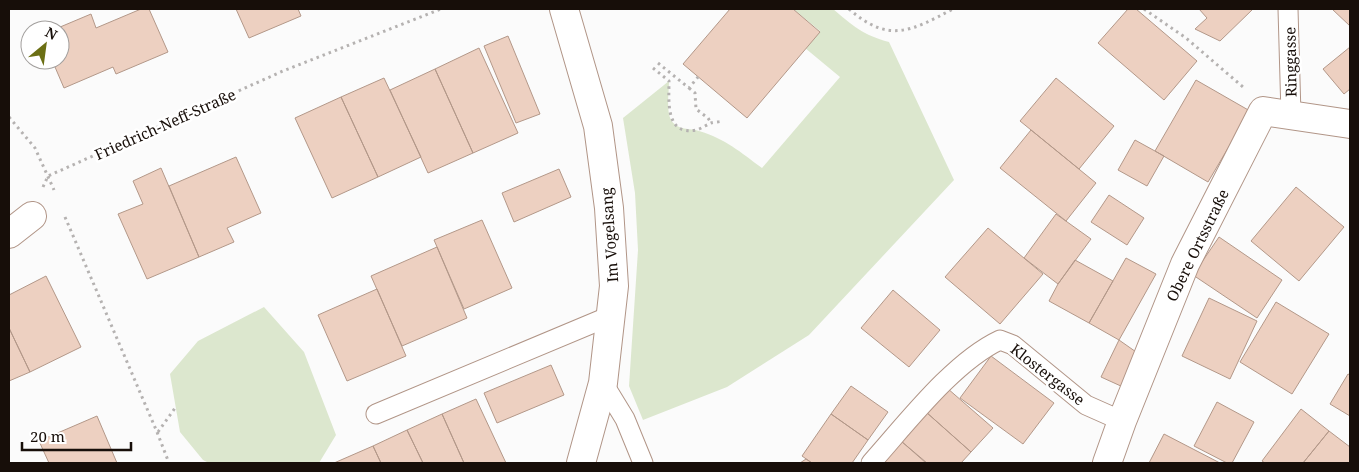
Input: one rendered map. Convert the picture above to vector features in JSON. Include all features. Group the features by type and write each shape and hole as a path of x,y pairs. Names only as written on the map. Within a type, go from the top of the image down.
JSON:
{"street":[{"name":"Im Vogelsang","path":"571,11 598,126 609,208 614,286 602,383 581,463"},
{"path":"1264,112 1350,124"},
{"name":"Obere Ortsstraße","path":"1107,463 1184,264 1264,112"},
{"path":"9,234 32,216"}],"lane":[{"name":"Ringgasse","path":"1288,9 1291,115"},
{"path":"376,414 610,316"},
{"name":"Klostergasse","path":"872,463 941,385 986,347 1000,340 1013,345 1086,405 1122,421"},
{"path":"602,383 625,419 643,463"}],"path":[{"name":"Friedrich-Neff-Straße","path":"48,176 283,71 441,9"},
{"path":"849,9 860,19 882,30 904,31 920,26 953,9"},
{"path":"1144,9 1186,38 1252,95 1264,112"},
{"path":"658,63 695,93 696,109 708,118 711,123"},
{"path":"653,68 669,81 669,110 671,120 676,125 682,129 696,130 711,123 723,122"},
{"path":"689,88 698,77"},
{"path":"9,117 36,148 56,194"},
{"path":"63,212 158,432 169,463"},
{"path":"158,432 175,408"}],"green space":[{"path":"793,9 833,9 859,29 889,42 954,180 809,335 727,387 643,420 629,386 638,250 635,193 623,118 669,81 669,111 674,124 681,128 699,131 717,138 732,146 762,168 840,77 805,48 820,31"},
{"path":"264,307 304,352 336,435 319,463 209,463 203,460 180,432 170,374 198,341"}],"building":[{"path":"141,9 149,9 168,52 116,74 113,67 64,88 56,70 70,70 70,23 91,14 96,28"},
{"path":"236,9 298,9 301,16 249,38"},
{"path":"730,9 793,9 820,32 747,118 683,64"},
{"path":"1128,9 1136,9 1197,61 1164,100 1098,43"},
{"path":"1199,9 1253,9 1220,41 1195,29 1207,18"},
{"path":"1332,9 1350,9 1350,26"},
{"path":"508,36 540,114 516,123 484,46"},
{"path":"1350,47 1350,89 1344,94 1323,69"},
{"path":"479,48 518,133 473,153 435,69"},
{"path":"435,69 473,153 428,173 390,90"},
{"path":"384,78 421,157 378,177 341,97"},
{"path":"1056,78 1114,126 1079,169 1020,121"},
{"path":"1196,80 1250,111 1208,182 1155,151"},
{"path":"341,97 378,177 332,198 295,118"},
{"path":"1031,130 1096,183 1066,221 1000,168"},
{"path":"1135,140 1164,156 1147,186 1118,170"},
{"path":"236,157 261,213 227,228 234,242 199,257 169,186"},
{"path":"161,168 199,257 147,279 118,214 143,204 133,181"},
{"path":"559,169 571,197 514,222 502,193"},
{"path":"1296,187 1344,227 1299,281 1251,241"},
{"path":"1109,195 1144,218 1127,245 1091,222"},
{"path":"1056,214 1091,239 1058,284 1024,258"},
{"path":"482,220 512,288 464,309 434,240"},
{"path":"988,228 1043,274 1000,324 945,277"},
{"path":"1219,237 1282,280 1257,318 1193,275"},
{"path":"437,247 467,318 402,346 371,276"},
{"path":"1126,258 1156,274 1119,340 1089,323"},
{"path":"1075,260 1113,281 1089,323 1049,301 1058,284"},
{"path":"46,276 81,347 30,372 9,328 9,295"},
{"path":"377,289 406,356 347,381 318,315"},
{"path":"893,290 940,330 909,367 861,328"},
{"path":"1209,298 1257,321 1230,379 1182,356"},
{"path":"1276,302 1329,334 1292,394 1240,362"},
{"path":"9,328 30,372 9,381"},
{"path":"1119,340 1139,354 1123,387 1101,377"},
{"path":"991,356 1054,403 1023,444 960,398"},
{"path":"551,365 564,395 497,423 484,393"},
{"path":"1348,374 1350,375 1350,416 1330,404"},
{"path":"851,386 888,412 868,440 831,414"},
{"path":"947,388 993,428 971,452 926,412"},
{"path":"476,399 506,463 464,463 442,414"},
{"path":"1217,402 1254,422 1232,463 1227,463 1194,446"},
{"path":"1301,409 1329,431 1303,463 1265,463 1262,461"},
{"path":"926,412 971,452 961,463 927,463 901,441"},
{"path":"442,414 464,463 423,463 407,430"},
{"path":"831,414 868,440 852,463 812,463 802,456"},
{"path":"97,416 117,463 49,463 39,441"},
{"path":"407,430 423,463 381,463 373,446"},
{"path":"1329,431 1350,447 1350,463 1303,463"},
{"path":"1164,434 1220,463 1149,463"},
{"path":"901,441 926,463 882,463"},
{"path":"373,446 381,463 334,463"},
{"path":"806,459 812,463 800,463"}]}
